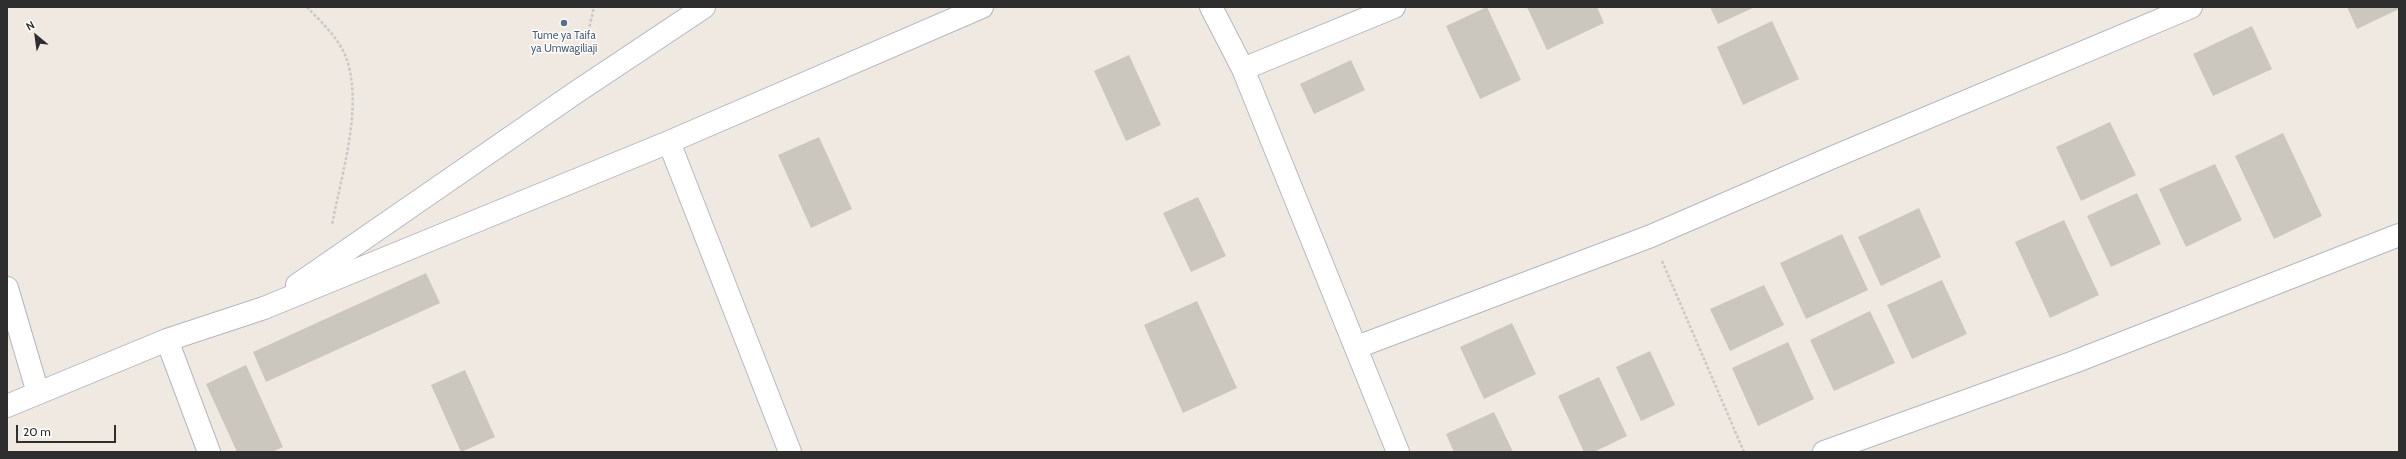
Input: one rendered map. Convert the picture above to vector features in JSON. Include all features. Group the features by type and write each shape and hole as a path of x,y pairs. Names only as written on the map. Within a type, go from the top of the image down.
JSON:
{"street":[{"path":"264,308 575,93 704,7"},
{"path":"7,406 167,340 264,308 669,142 982,7"},
{"path":"1211,7 1243,68 1357,347 1398,452"},
{"path":"1243,68 1394,7"},
{"path":"1357,347 1651,236 1830,158 2191,7"},
{"path":"669,142 790,452"},
{"path":"1824,452 2074,362 2399,235"},
{"path":"7,288 38,394"},
{"path":"167,340 209,452"}],"path":[{"path":"307,7 337,40 347,60 351,89 351,119 345,162 325,265"},
{"path":"1651,236 1744,452"}],"building":[{"path":"1487,7 1521,80 1480,99 1446,26"},
{"path":"1527,7 1597,7 1604,23 1547,50"},
{"path":"1710,7 1755,7 1718,24"},
{"path":"2347,7 2399,7 2399,9 2357,29"},
{"path":"1772,21 1799,79 1743,105 1717,47"},
{"path":"2252,26 2272,69 2213,96 2193,54"},
{"path":"1129,55 1161,125 1126,141 1094,71"},
{"path":"1351,60 1365,90 1314,114 1300,84"},
{"path":"2110,122 2136,175 2081,201 2056,147"},
{"path":"2283,133 2322,216 2274,239 2235,156"},
{"path":"819,137 852,209 811,228 778,155"},
{"path":"2215,164 2242,220 2186,247 2159,189"},
{"path":"2137,193 2161,244 2111,267 2087,216"},
{"path":"1198,197 1226,256 1191,272 1163,213"},
{"path":"1919,208 1941,257 1881,286 1858,237"},
{"path":"2064,220 2099,295 2050,318 2015,242"},
{"path":"1842,234 1868,290 1806,319 1780,263"},
{"path":"426,273 440,303 266,382 253,352"},
{"path":"1942,280 1967,334 1912,359 1887,305"},
{"path":"1764,285 1784,325 1730,351 1710,309"},
{"path":"1197,301 1237,388 1183,413 1144,325"},
{"path":"1870,311 1895,363 1834,391 1810,340"},
{"path":"1512,323 1536,374 1484,399 1460,347"},
{"path":"1788,342 1814,399 1758,426 1732,368"},
{"path":"1650,351 1675,405 1641,421 1616,367"},
{"path":"246,365 283,447 272,452 237,452 206,384"},
{"path":"465,370 495,437 461,452 431,385"},
{"path":"1599,377 1627,436 1594,452 1584,452 1558,396"},
{"path":"1494,412 1513,452 1454,452 1446,434"}],"place":[{"name":"Tume ya Taifa ya Umwagiliaji","path":"564,23"}]}
